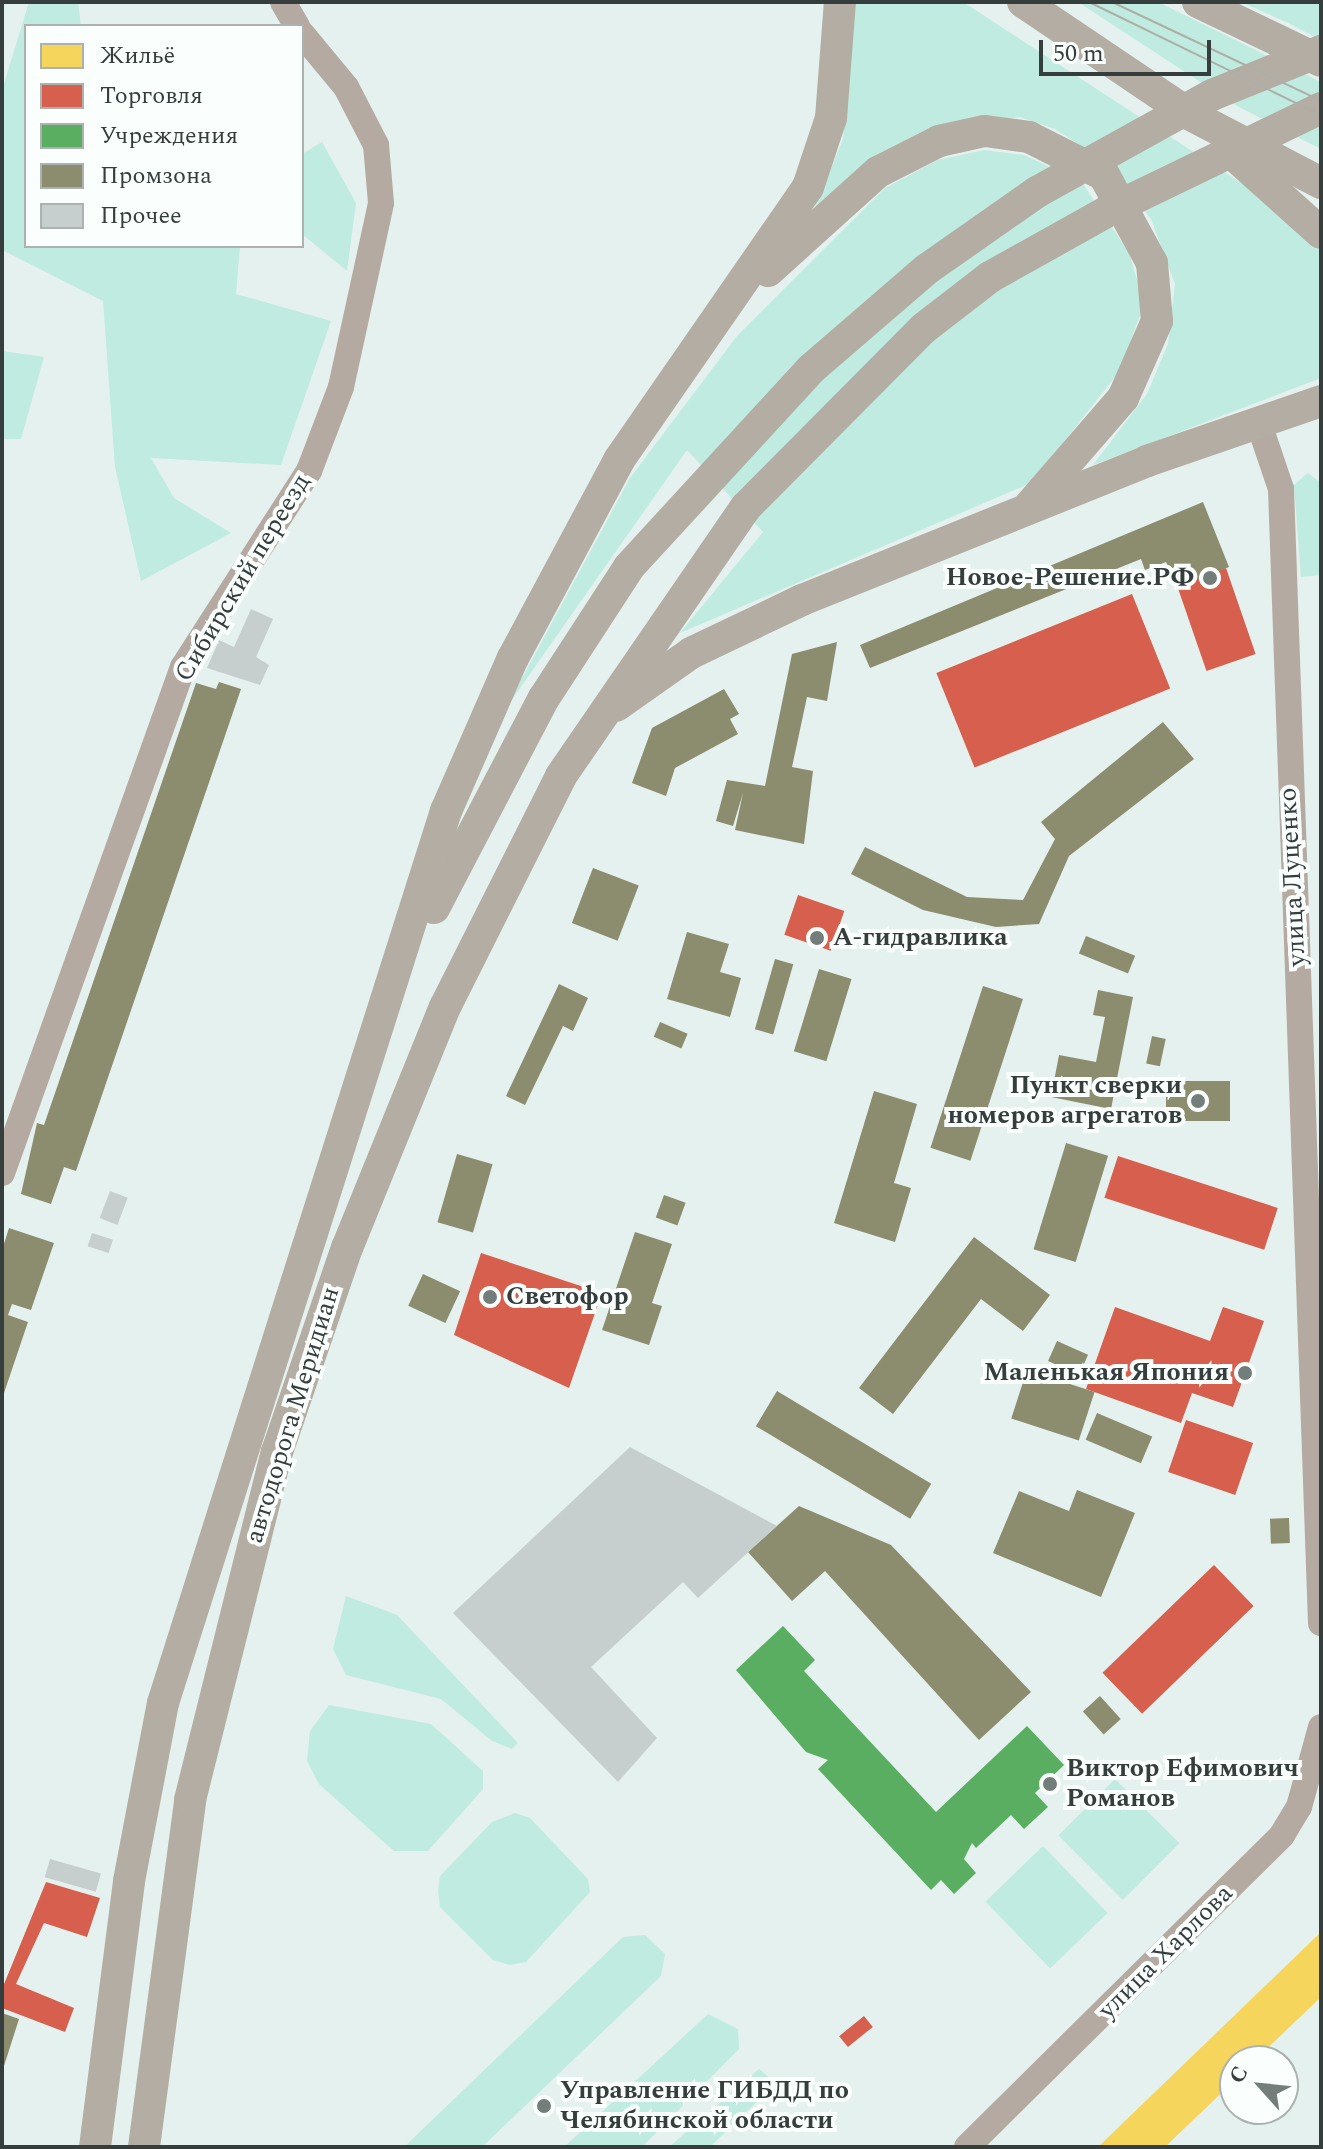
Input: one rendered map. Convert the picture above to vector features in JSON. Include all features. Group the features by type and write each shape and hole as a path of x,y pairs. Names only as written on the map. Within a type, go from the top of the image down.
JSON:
{"main road":[{"path":"377,1043 446,811 513,658 640,425 788,222 819,160 834,104 840,2"},
{"path":"1023,2 1189,114 1321,183"},
{"path":"1198,2 1321,61"},
{"path":"377,1043 442,888 529,725 629,567 811,369 981,229 1093,157 1321,51"},
{"name":"автодорога Меридиан","path":"144,2147 190,1800 277,1452 361,1210 445,1007 522,844 589,728 746,507 850,395 990,277 1214,155 1321,108"},
{"path":"1189,114 1321,233"},
{"path":"720,313 853,192 915,150 1002,132 1076,156 1104,175 1142,237 1159,290 1157,321 1123,398 1027,509"},
{"path":"589,728 654,675 731,631 1027,509 1258,421 1321,401"},
{"name":"автодорога Меридиан","path":"95,2147 129,1881 163,1703 238,1449 377,1043"}],"street":[{"path":"283,2 296,24"},
{"name":"Сибирский переезд","path":"2,1173 183,667 309,471 341,387 381,203 376,145 346,87 304,36"},
{"name":"улица Луценко","path":"1258,421 1281,489 1321,1623"},
{"name":"улица Харлова","path":"967,2147 1258,1862 1299,1807 1316,1768 1321,1727"}],"green space":[{"path":"29,2 78,2 81,24 24,24 24,248 240,248 236,294 331,321 281,465 151,458 174,498 231,533 141,581 115,467 103,301 2,250 2,90"},
{"path":"855,2 963,2 1252,190 1321,248 1321,378 1093,465 1147,394 1168,344 1175,284 1151,219 1107,163 1055,129 1020,117 921,132 865,163 815,207 843,139"},
{"path":"1078,2 1158,2 1321,82 1321,149 1237,106"},
{"path":"1241,2 1321,2 1321,40 1288,23"},
{"path":"322,142 356,203 347,271 304,236 304,153"},
{"path":"984,150 1024,155 1081,181 1129,253 1140,290 1142,310 1119,372 1031,483 680,633 763,532 687,450 506,708 630,478 737,336 885,188 938,160"},
{"path":"2,351 44,357 21,439 2,439"},
{"path":"1308,473 1321,483 1321,575 1301,577 1294,485"},
{"path":"346,1596 397,1615 518,1743 512,1749 492,1741 441,1699 346,1675 333,1649"},
{"path":"329,1705 431,1724 483,1771 483,1789 428,1851 394,1851 319,1784 307,1761 310,1731"},
{"path":"1115,1779 1179,1843 1123,1900 1058,1836"},
{"path":"515,1813 530,1818 588,1879 590,1892 526,1962 510,1965 493,1960 440,1907 438,1890 440,1876 492,1822"},
{"path":"1043,1846 1108,1913 1050,1968 985,1902"},
{"path":"645,1935 665,1954 661,1976 482,2147 404,2147 623,1937"},
{"path":"708,2014 738,2029 739,2049 642,2147 564,2147"},
{"path":"759,2069 771,2079 769,2090 710,2147 669,2147"}],"building: Жильё":[{"path":"1321,1932 1321,1997 1271,2045 1219,2045 1219,2095 1165,2147 1098,2147"}],"building: Торговля":[{"path":"1226,568 1256,654 1206,671 1177,585"},
{"path":"1132,594 1170,689 975,768 936,673"},
{"path":"798,895 844,911 831,951 784,935"},
{"path":"1118,1156 1278,1208 1264,1250 1104,1198"},
{"path":"481,1253 602,1293 569,1388 454,1335"},
{"path":"1115,1307 1210,1341 1223,1307 1264,1321 1233,1407 1192,1393 1181,1423 1086,1389"},
{"path":"1186,1420 1253,1443 1235,1495 1168,1472"},
{"path":"1214,1565 1254,1606 1142,1714 1103,1673"},
{"path":"46,1882 100,1898 87,1937 44,1923 16,1984 74,2008 65,2032 2,2008 2,1989"},
{"path":"864,2016 873,2027 848,2047 839,2036"}],"building: Учреждения":[{"path":"783,1626 815,1660 804,1671 936,1812 1027,1726 1064,1765 1035,1793 1048,1807 1024,1829 1011,1815 976,1848 972,1843 964,1859 976,1873 954,1894 941,1880 931,1890 818,1769 828,1760 806,1752 736,1670"}],"building: Промзона":[{"path":"1203,502 1229,567 1186,584 1179,567 1170,571 1166,562 1145,570 1141,559 870,668 860,645"},
{"path":"837,642 827,701 807,697 792,767 813,771 804,844 735,830 743,793 733,826 716,821 727,780 765,786 792,654"},
{"path":"219,682 241,689 76,1171 64,1167 51,1204 21,1194 37,1123 44,1125 196,683 216,689"},
{"path":"724,689 739,714 730,719 738,734 675,768 666,796 632,783 652,728"},
{"path":"1163,722 1194,759 1069,856 1039,924 996,927 923,910 851,874 865,847 967,897 1023,900 1055,839 1041,822"},
{"path":"593,868 639,886 618,941 572,923"},
{"path":"687,932 729,944 720,972 741,978 730,1017 667,999"},
{"path":"1086,936 1135,956 1128,973 1079,954"},
{"path":"775,959 793,964 773,1034 755,1029"},
{"path":"819,969 852,979 826,1061 794,1051"},
{"path":"559,984 588,998 573,1031 563,1026 525,1105 506,1096"},
{"path":"983,986 1023,999 970,1161 930,1148"},
{"path":"1098,990 1133,997 1111,1109 1051,1097 1059,1055 1096,1062 1105,1017 1093,1015"},
{"path":"660,1022 688,1034 681,1048 654,1037"},
{"path":"1152,1036 1166,1039 1160,1066 1146,1063"},
{"name":"Пункт сверки номеров агрегатов","path":"1166,1081 1230,1081 1230,1121 1166,1121"},
{"path":"874,1091 917,1104 894,1183 911,1188 895,1242 834,1223"},
{"path":"1066,1143 1108,1156 1076,1262 1034,1249"},
{"path":"457,1154 493,1164 473,1232 437,1222"},
{"path":"664,1195 686,1203 677,1225 656,1218"},
{"path":"9,1228 54,1243 31,1310 12,1304 8,1315 28,1322 3,1396 2,1250"},
{"path":"635,1232 672,1244 652,1303 662,1306 649,1345 602,1330"},
{"path":"974,1237 1050,1295 1023,1331 981,1299 893,1414 859,1388"},
{"path":"423,1274 460,1291 445,1323 408,1306"},
{"path":"1057,1341 1088,1355 1079,1375 1048,1361"},
{"path":"1027,1370 1095,1392 1079,1440 1011,1419"},
{"path":"777,1391 931,1484 910,1519 756,1426"},
{"path":"1097,1413 1152,1436 1141,1463 1086,1440"},
{"path":"1077,1490 1135,1513 1101,1597 993,1553 1019,1491 1069,1511"},
{"path":"799,1506 891,1545 1031,1692 979,1740 825,1571 792,1601 748,1552"},
{"path":"1289,1518 1290,1543 1271,1544 1270,1519"},
{"path":"1100,1696 1121,1719 1104,1734 1083,1711"},
{"path":"2,2013 19,2019 3,2069 2,2069"}],"building: Прочее":[{"path":"251,609 273,619 256,657 269,665 260,685 207,668 219,640 234,647"},
{"path":"110,1191 128,1198 117,1225 100,1218"},
{"path":"92,1233 113,1240 109,1253 88,1246"},
{"path":"630,1447 777,1526 698,1598 683,1582 591,1667 657,1738 618,1782 453,1613"},
{"path":"50,1859 101,1874 96,1892 45,1877"}],"tram line":[{"path":"1089,2 1321,115"},
{"path":"1112,2 1321,101"}],"place":[{"name":"Новое-Решение.РФ","path":"1210,578"},
{"name":"А-гидравлика","path":"817,938"},
{"name":"Пункт сверки номеров агрегатов","path":"1198,1101"},
{"name":"Светофор","path":"490,1297"},
{"name":"Маленькая Япония","path":"1245,1373"},
{"name":"Виктор Ефимович Романов","path":"1050,1784"},
{"name":"Управление ГИБДД по Челябинской области","path":"544,2106"}]}
